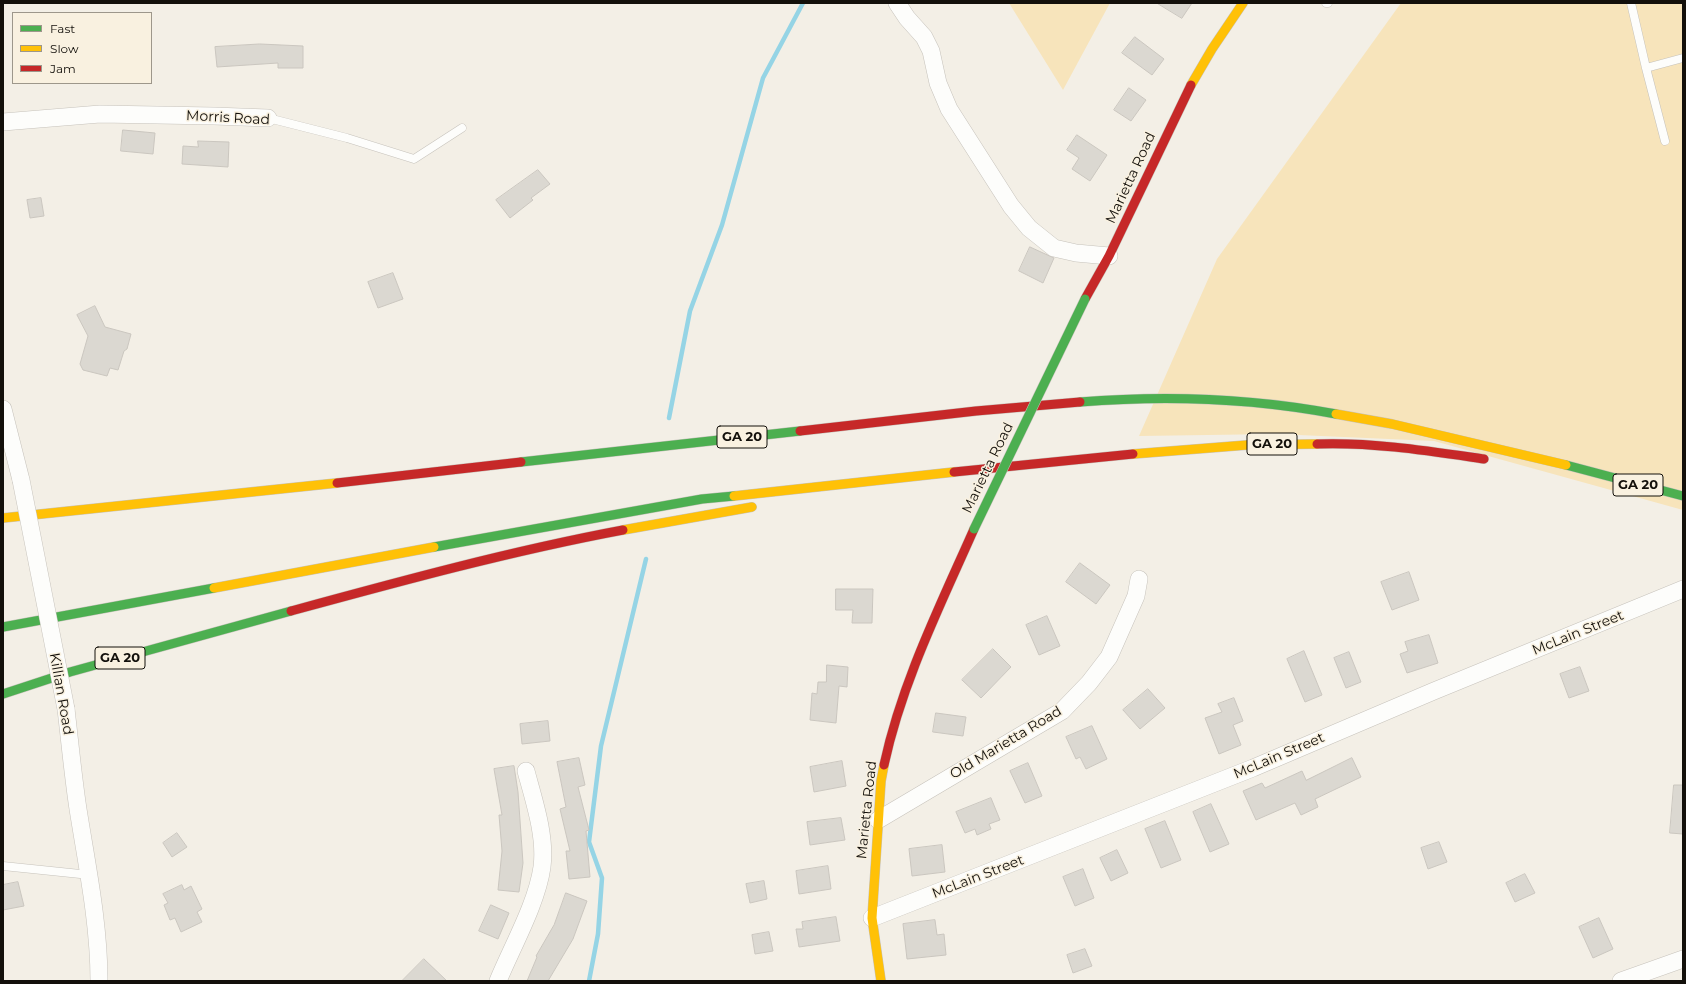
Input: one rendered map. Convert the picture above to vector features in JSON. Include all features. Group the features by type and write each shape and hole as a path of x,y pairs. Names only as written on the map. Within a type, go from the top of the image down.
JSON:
{"main road":[{"name":"Marietta Road","path":"881,981 872,918 882,781 891,734 918,654 974,529 1085,299 1110,256 1188,91 1212,49 1243,3"},
{"name":"GA 20","path":"3,518 248,493 976,411 1115,399 1194,398 1237,400 1315,410 1392,424 1551,461 1594,474 1683,496"},
{"name":"GA 20","path":"810,497 950,474 1185,449 1303,443 1343,443 1418,449 1491,460"},
{"name":"GA 20","path":"1535,467 1594,474"},
{"path":"3,627 633,510 702,499 950,474"},
{"name":"GA 20","path":"3,694 70,672 391,584 503,556 588,537 763,505"},
{"path":"3,515 18,516"}],"street":[{"path":"898,3 907,18 924,37 931,51 938,83 949,108 1011,206 1029,228 1054,248 1076,253 1110,256"},
{"name":"Morris Road","path":"3,122 100,114 268,118"},
{"name":"Killian Road","path":"3,409 21,480 66,709 78,808 90,875 99,950 99,981"},
{"name":"Old Marietta Road","path":"878,820 1062,711 1089,683 1109,657 1136,596 1139,578"},
{"name":"McLain Street","path":"872,918 1253,768 1427,694 1683,589"},
{"path":"498,981 535,895 542,867 542,845 535,804 526,771"},
{"path":"1621,981 1683,959"}],"lane":[{"path":"1631,3 1665,141"},
{"path":"1646,68 1683,58"},
{"name":"Morris Road","path":"268,118 348,138 414,159 462,128"},
{"path":"3,866 90,875"}],"shaded area":[{"path":"1009,3 1110,3 1063,90"},
{"path":"1401,3 1683,3 1683,510 1434,441 1276,434 1139,436 1217,259"}],"building":[{"path":"1157,3 1192,3 1182,18"},
{"path":"1135,37 1164,59 1152,75 1122,53"},
{"path":"260,44 303,46 303,68 278,68 278,63 217,67 215,47"},
{"path":"1129,88 1146,100 1131,121 1114,110"},
{"path":"123,130 155,133 153,154 121,151"},
{"path":"1077,135 1107,155 1090,181 1072,169 1079,158 1067,150"},
{"path":"198,141 229,142 228,167 182,164 183,146 198,147"},
{"path":"538,170 550,184 531,198 533,200 510,218 496,200"},
{"path":"41,198 44,216 30,218 27,200"},
{"path":"1030,247 1054,258 1043,283 1019,271"},
{"path":"393,273 403,299 378,308 368,282"},
{"path":"95,306 105,327 131,334 127,349 124,351 118,370 110,368 107,376 83,370 80,364 88,336 77,315"},
{"path":"1080,563 1110,585 1096,604 1066,582"},
{"path":"1409,572 1419,600 1392,610 1381,582"},
{"path":"836,589 873,589 872,623 852,623 853,610 836,610"},
{"path":"1047,616 1060,646 1039,655 1026,625"},
{"path":"1429,635 1438,663 1407,673 1400,654 1408,651 1405,642"},
{"path":"993,649 1011,667 981,698 962,680"},
{"path":"1304,651 1322,695 1305,702 1287,659"},
{"path":"1349,652 1361,682 1346,688 1334,658"},
{"path":"827,665 848,667 847,687 839,686 836,723 810,720 812,693 817,694 818,682 826,682"},
{"path":"1580,667 1589,691 1569,698 1560,674"},
{"path":"1148,689 1165,708 1140,729 1123,710"},
{"path":"1234,698 1243,721 1233,725 1241,745 1219,754 1205,718 1222,712 1218,704"},
{"path":"936,713 966,717 963,736 933,732"},
{"path":"548,721 550,741 522,744 520,724"},
{"path":"1092,726 1107,759 1086,769 1080,757 1076,759 1066,737"},
{"path":"579,758 585,785 578,787 589,830 586,831 590,877 569,879 566,851 570,851 560,809 566,807 557,762"},
{"path":"1352,758 1361,777 1315,799 1318,807 1301,815 1295,803 1256,820 1243,791 1262,783 1265,788 1302,771 1306,780"},
{"path":"842,761 846,786 814,792 810,767"},
{"path":"1028,763 1042,796 1025,803 1010,771"},
{"path":"514,766 518,792 523,863 519,892 498,890 502,851 499,815 502,815 494,769"},
{"path":"1674,785 1683,785 1683,834 1670,833"},
{"path":"991,798 1000,820 989,824 991,829 977,835 975,829 965,833 956,812"},
{"path":"1211,804 1229,844 1210,852 1193,812"},
{"path":"841,818 845,840 810,845 807,822"},
{"path":"1165,821 1181,860 1161,868 1145,829"},
{"path":"177,833 187,847 172,857 163,843"},
{"path":"1439,842 1447,862 1428,869 1421,848"},
{"path":"942,845 945,872 912,876 909,849"},
{"path":"1117,850 1128,873 1111,881 1100,858"},
{"path":"828,866 831,889 799,894 796,871"},
{"path":"1083,869 1094,898 1075,906 1063,877"},
{"path":"1525,874 1535,893 1515,902 1506,883"},
{"path":"764,881 767,899 750,903 746,884"},
{"path":"18,882 24,906 3,910 3,885"},
{"path":"182,885 184,890 191,886 202,909 197,912 202,922 181,932 175,918 170,920 164,905 168,903 163,894"},
{"path":"566,893 587,901 573,939 548,981 527,981 537,957 536,956 554,925"},
{"path":"491,905 509,913 498,939 479,931"},
{"path":"836,917 840,941 799,947 796,929 803,929 802,922"},
{"path":"1599,918 1613,949 1593,958 1579,927"},
{"path":"935,920 937,935 944,934 946,955 907,959 903,924"},
{"path":"769,932 773,951 755,954 752,935"},
{"path":"1085,949 1092,966 1073,973 1067,955"},
{"path":"424,959 447,981 402,981"}],"waterway":[{"path":"669,418 690,311 722,225 763,78 803,3"},
{"path":"589,981 598,934 602,878 589,842 601,746 646,559"}],"traffic: fast":[{"path":"974,529 1085,299"},
{"path":"1080,402 1144,399 1208,399 1272,404 1336,414"},
{"path":"521,462 800,431"},
{"path":"1566,465 1683,496"},
{"path":"434,547 702,499 734,496"},
{"path":"3,627 214,588"},
{"path":"3,694 70,672 291,611"}],"traffic: slow":[{"path":"1191,85 1212,49 1243,3"},
{"path":"1336,414 1392,424 1566,465"},
{"path":"1133,454 1247,445 1317,444"},
{"path":"734,496 954,472"},
{"path":"3,518 337,483"},
{"path":"623,530 752,507"},
{"path":"214,588 434,547"},
{"path":"881,981 872,918 881,781 884,765"}],"traffic: jam":[{"path":"1085,299 1109,256 1191,85"},
{"path":"800,431 976,411 1080,402"},
{"path":"1317,444 1359,444 1422,450 1484,459"},
{"path":"954,472 1133,454"},
{"path":"337,483 521,462"},
{"path":"884,765 911,674 974,529"},
{"path":"291,611 498,557 623,530"}]}
